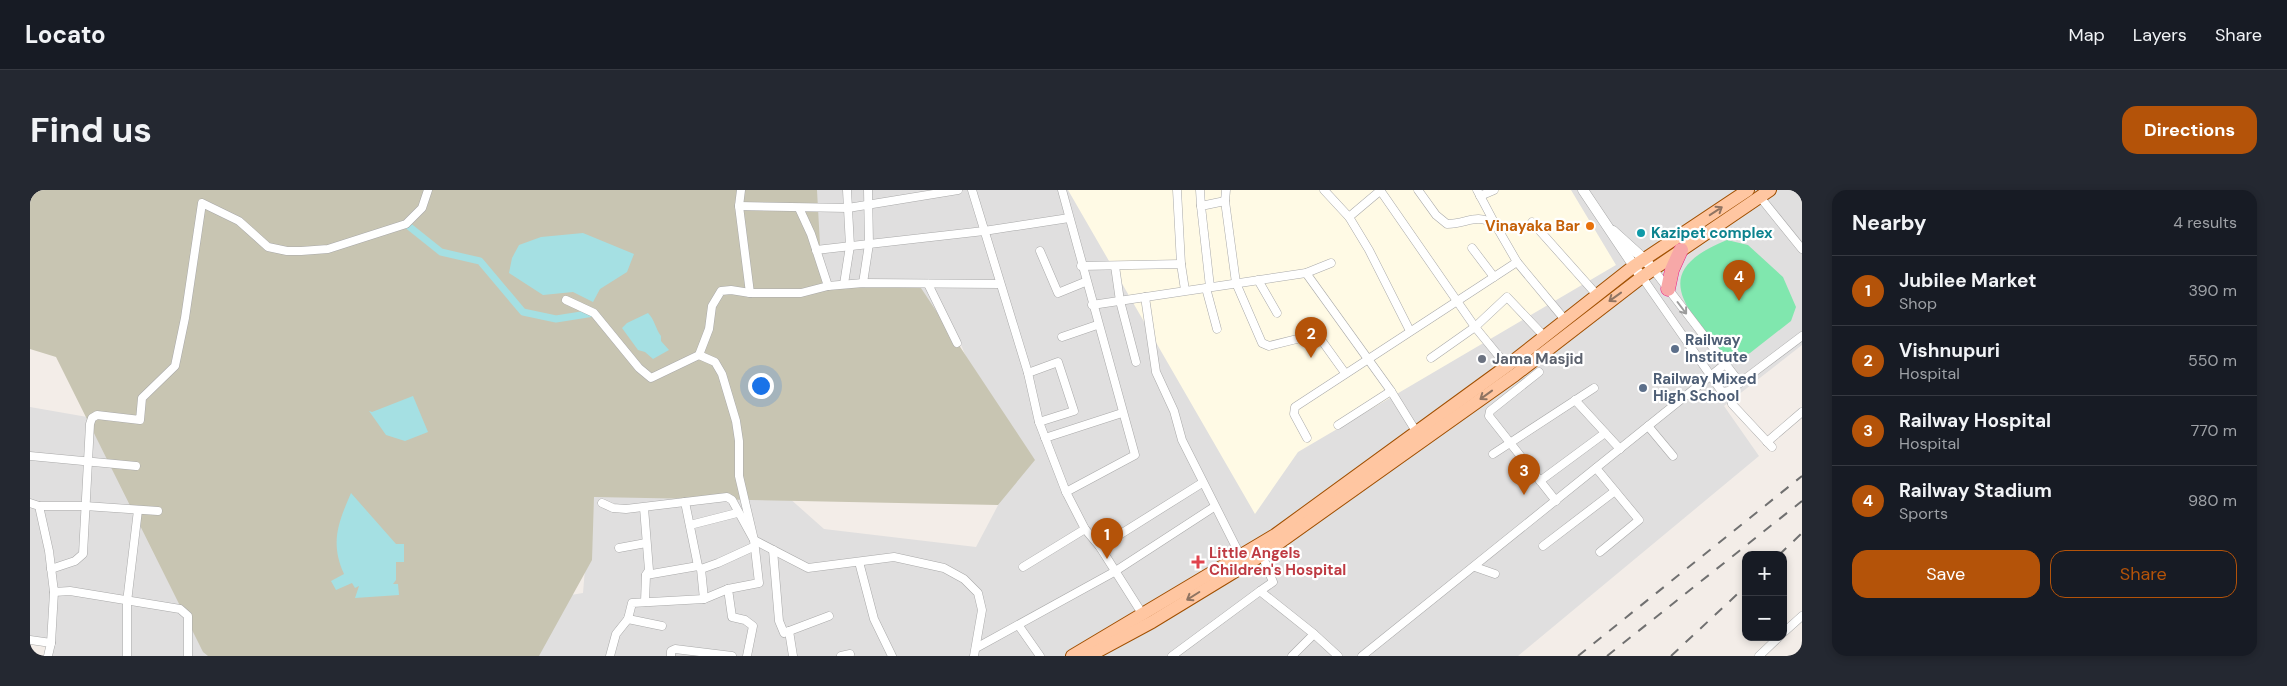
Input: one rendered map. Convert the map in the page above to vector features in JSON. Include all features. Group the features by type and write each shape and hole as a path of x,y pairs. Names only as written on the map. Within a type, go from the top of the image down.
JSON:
{"highway":[{"path":"1668,290 1672,270 1681,250"}],"main road":[{"path":"1072,656 1274,535 1418,433 1566,321 1639,262 1748,190"},
{"path":"1089,656 1152,622 1262,555 1515,374 1653,269 1765,194"}],"street":[{"path":"51,569 75,560 83,554 90,424 92,418 97,415 140,420 142,398 174,366 185,318 202,203 239,221 268,247 287,251 301,251 328,249 406,224 422,208 428,190"},
{"path":"741,190 739,206 750,293"},
{"path":"844,284 850,246 847,190"},
{"path":"863,283 869,244 868,190"},
{"path":"739,206 848,208 958,190"},
{"path":"972,190 1028,373 1039,422 1066,492 1085,529 1100,547 1114,572 1143,615"},
{"path":"1062,190 1081,266 1134,455 1066,492"},
{"path":"1177,190 1185,290"},
{"path":"1200,190 1208,288 1217,329"},
{"path":"1226,190 1225,201 1236,283 1262,343 1269,346 1317,334 1345,373"},
{"path":"1324,190 1349,217 1369,250 1410,331"},
{"path":"1349,217 1380,190 1475,327 1507,366"},
{"path":"1494,190 1478,193 1517,262 1566,321"},
{"path":"1583,190 1610,229 1639,262 1653,269 1724,365 1740,383"},
{"path":"1421,191 1447,224 1457,224 1478,218 1495,224"},
{"path":"1765,194 1802,249"},
{"path":"1201,206 1225,201"},
{"path":"799,208 828,286"},
{"path":"816,250 984,231 1069,218"},
{"path":"1532,222 1597,295"},
{"path":"1472,248 1494,277"},
{"path":"1040,252 1058,293 1086,282"},
{"path":"1308,438 1294,414 1295,407 1517,262"},
{"path":"1639,262 1642,277 1722,392 1729,391 1802,336"},
{"path":"1092,305 1306,273 1331,263"},
{"path":"1081,266 1182,264"},
{"path":"1115,266 1120,301 1136,362"},
{"path":"1306,273 1391,390 1418,433"},
{"path":"1258,280 1277,313"},
{"path":"566,300 594,313 638,368 651,378 699,355 709,329 712,306 721,291 801,293 828,286 863,283 1000,284"},
{"path":"928,284 957,343"},
{"path":"1145,296 1156,372 1174,411 1182,440 1214,507 1240,555"},
{"path":"1431,358 1475,327 1507,297 1544,336"},
{"path":"1062,337 1098,325"},
{"path":"610,656 616,634 628,619 632,603 704,599 728,589 759,583 739,476 739,441 736,421 722,374 714,362 699,355"},
{"path":"1028,373 1058,362 1074,411 1039,422"},
{"path":"1362,656 1724,365"},
{"path":"1540,372 1489,414 1556,501"},
{"path":"1492,454 1594,388"},
{"path":"1338,426 1391,390"},
{"path":"1729,391 1732,404 1770,445 1802,412"},
{"path":"1575,400 1620,449"},
{"path":"1045,438 1122,413"},
{"path":"1648,426 1673,456"},
{"path":"1540,480 1605,434"},
{"path":"30,456 136,466"},
{"path":"1596,468 1639,520 1600,552"},
{"path":"1100,547 1202,483"},
{"path":"1543,546 1615,491"},
{"path":"602,503 613,508 644,508 727,497 732,500 753,543 773,550 808,568 894,557 944,568 964,579 978,593 982,610 975,652"},
{"path":"685,502 704,599"},
{"path":"30,503 39,506 85,506 158,512"},
{"path":"39,506 54,592 51,643 48,656"},
{"path":"975,652 1114,572 1214,507"},
{"path":"644,508 650,570 646,575 645,602"},
{"path":"127,656 127,602 138,510"},
{"path":"690,525 737,513"},
{"path":"1023,567 1085,529"},
{"path":"619,548 646,543"},
{"path":"646,575 718,563 753,543"},
{"path":"773,550 780,624 784,633 829,616"},
{"path":"1172,656 1273,582 1262,555"},
{"path":"859,562 874,619 892,656"},
{"path":"1475,566 1495,574"},
{"path":"728,589 732,617 745,620 753,626 747,656"},
{"path":"1260,591 1314,634 1338,656"},
{"path":"54,592 70,592 180,609 186,613 189,624 188,656"},
{"path":"1787,629 1802,616"},
{"path":"628,619 662,626"},
{"path":"1019,626 1040,656"},
{"path":"789,630 793,656"},
{"path":"1292,656 1314,634"},
{"path":"30,640 51,643"},
{"path":"1759,656 1775,641"},
{"path":"671,656 671,651 675,649 732,656"},
{"path":"841,656 850,654"}],"shaded area":[{"path":"30,190 817,190 822,281 919,285 1035,460 998,505 594,497 592,560 539,656 208,656 203,652 56,357 30,349"},
{"path":"762,190 1802,190 1802,345 1724,406 1759,456 1518,656 318,656 322,635 583,593 591,496 743,457 824,529 976,547 1014,475 953,325 822,299"},
{"path":"1068,190 1571,190 1616,265 1298,452 1255,514"},
{"path":"30,407 93,418 226,656 51,656 51,646 30,641"}],"green space":[{"path":"1727,240 1748,245 1783,277 1796,307 1791,321 1750,353 1741,357 1721,353 1695,319 1686,304 1681,290 1681,276 1688,264 1703,252"}],"water":[{"path":"583,233 634,254 627,272 600,289 593,302 573,292 543,295 509,273 512,258 519,245 541,237"},
{"path":"648,313 661,336 661,341 669,350 653,359 645,352 638,350 622,328 627,323"},
{"path":"413,396 428,432 405,441 386,435 369,411 372,412"},
{"path":"351,493 396,544 404,544 404,562 396,562 396,580 393,584 398,584 399,595 355,598 359,586 355,588 352,583 336,590 331,581 344,574 337,552 337,533 342,514"}],"waterway":[{"path":"406,224 441,252 480,261 523,312 556,319 594,313"}],"railway":[{"path":"1578,656 1802,476"},
{"path":"1607,656 1802,501"},
{"path":"1783,551 1802,533"},
{"path":"1671,656 1742,590"}],"place":[{"name":"Vinayaka Bar","path":"1590,226"},
{"name":"Kazipet complex","path":"1641,233"},
{"name":"Railway Stadium","path":"1739,301"},
{"name":"Railway Institute","path":"1675,349"},
{"name":"Vishnupuri","path":"1311,358"},
{"name":"Jama Masjid","path":"1482,359"},
{"name":"Railway Mixed High School","path":"1643,388"},
{"name":"Railway Hospital","path":"1524,495"},
{"name":"Jubilee Market","path":"1107,559"},
{"name":"Little Angels Children's Hospital","path":"1198,562"}]}
